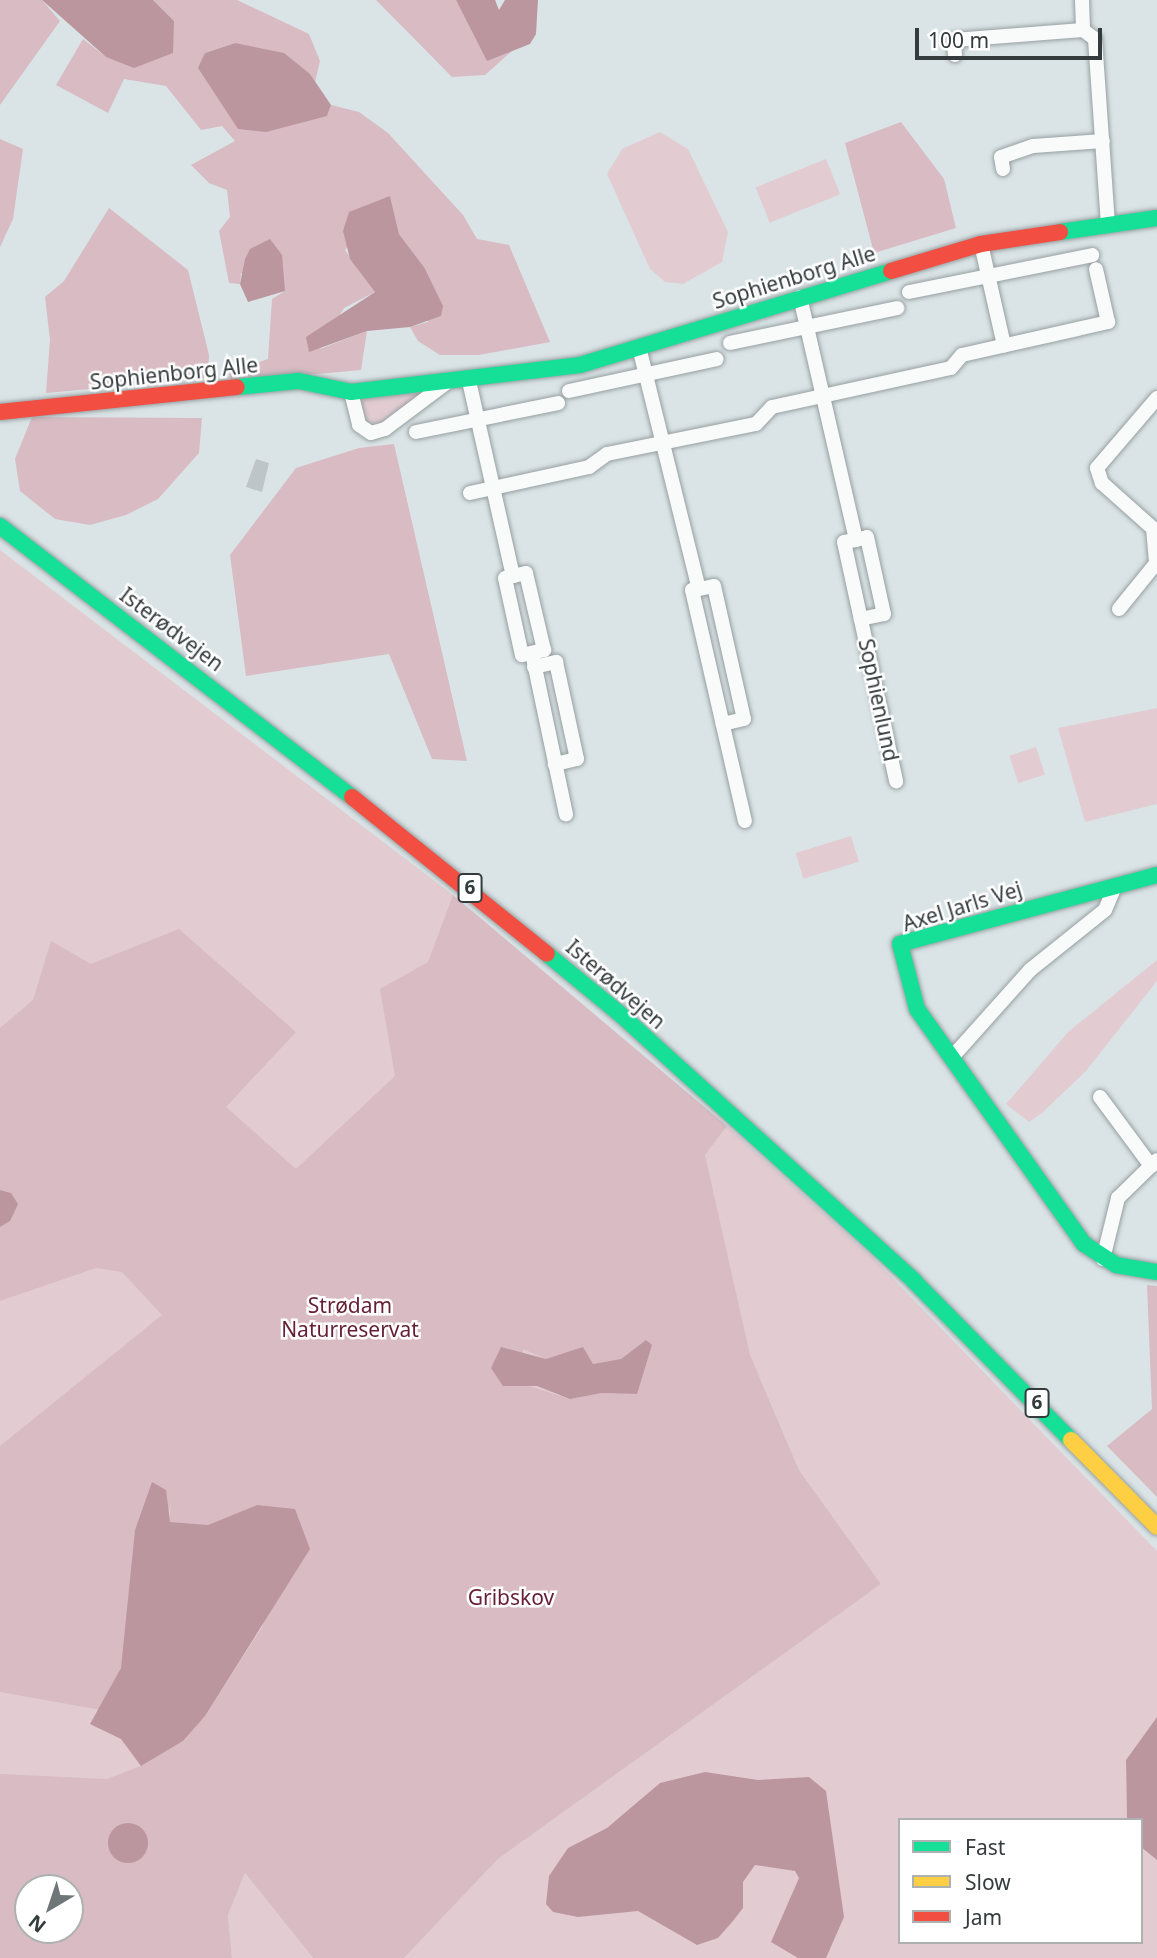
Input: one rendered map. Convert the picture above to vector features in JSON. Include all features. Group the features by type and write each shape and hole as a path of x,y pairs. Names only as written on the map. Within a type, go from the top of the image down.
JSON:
{"main road":[{"name":"Sophienborg Alle","path":"0,412 299,381 351,392 469,381 580,365 981,244 1157,218"},
{"name":"Isterødvejen","path":"0,526 265,726 620,1014 914,1281 1157,1527"},
{"name":"Axel Jarls Vej","path":"1103,1259 1084,1244 954,1055 918,1009 900,944 1157,875"},
{"path":"1103,1259 1157,1272"}],"street":[{"path":"1082,0 1083,30"},
{"path":"955,55 954,40 1083,30 1095,39 1108,224"},
{"path":"1003,169 1001,157 1033,146 1103,141"},
{"path":"981,244 1004,345"},
{"path":"470,493 589,467 607,454 756,424 772,407 951,368 962,355 1108,321 1094,262 989,276 909,292"},
{"name":"Sophienlund","path":"800,297 856,540"},
{"path":"730,343 897,309"},
{"path":"639,347 699,589"},
{"path":"569,391 717,359"},
{"path":"469,381 513,576"},
{"path":"351,392 359,425 371,433 385,429 445,383"},
{"path":"1119,609 1156,563 1155,530 1102,483 1097,468 1157,398"},
{"path":"416,432 558,404"},
{"name":"Sophienlund","path":"861,619 884,614 867,537 844,542 896,781"},
{"path":"533,660 544,650 526,573 505,578 522,655 533,660 556,662 577,759 555,764"},
{"path":"723,724 744,719 713,586 692,590 745,821"},
{"path":"533,660 566,814"},
{"path":"954,1055 1030,970 1105,910 1115,886"},
{"path":"1100,1097 1154,1163 1110,1211 1103,1259"}],"green space":[{"path":"0,0 42,0 60,21 0,105"},
{"path":"153,0 237,0 309,34 320,61 315,82 310,74 235,43 205,53 327,116 331,105 359,112 388,133 463,215 477,239 509,245 550,342 479,355 440,355 418,341 410,327 428,322 424,267 399,234 390,196 345,250 375,292 344,308 320,349 367,331 361,370 230,382 229,372 268,359 272,299 285,291 241,273 240,284 229,283 219,231 230,217 227,190 209,183 191,165 235,141 222,126 201,130 166,86 124,79 108,113 56,85 83,39 106,57 174,21"},
{"path":"376,0 456,0 492,59 512,51 485,75 452,77"},
{"path":"901,122 944,179 956,228 874,253 845,143"},
{"path":"660,132 688,149 728,232 722,262 683,284 665,282 650,269 607,174 622,149"},
{"path":"0,139 23,149 13,219 0,247"},
{"path":"826,159 840,194 770,223 756,187"},
{"path":"109,208 188,270 209,355 208,378 46,393 50,340 45,297 64,281"},
{"path":"427,392 382,425 361,420 360,404 366,398"},
{"path":"32,417 202,418 199,453 158,499 126,515 90,525 55,519 20,491 15,459"},
{"path":"394,444 467,761 432,759 389,654 246,676 230,555 296,468 359,448"},
{"name":"Strødam Naturreservat","path":"0,550 453,895 708,1173 705,1155 727,1126 874,1259 1157,1551 1157,1717 1126,1760 1127,1818 898,1818 898,1944 1143,1944 1143,1849 1157,1860 1157,1958 404,1958 498,1859 881,1584 799,1470 758,1374 103,1958 0,1958"},
{"path":"1157,708 1157,804 1085,822 1058,728"},
{"path":"1036,747 1045,775 1018,783 1009,756"},
{"path":"851,836 859,862 803,879 796,853"},
{"name":"Gribskov","path":"453,895 727,1126 705,1155 750,1355 799,1470 881,1584 498,1859 404,1958 313,1958 245,1873 228,1915 232,1958 0,1958 0,1774 107,1779 141,1766 183,1741 205,1716 263,1626 257,1505 208,1525 169,1522 171,1505 130,1618 121,1668 101,1710 0,1692 0,1446 162,1315 122,1272 96,1268 0,1301 0,1227 10,1221 11,1193 0,1190 0,1028 33,1000 51,941 91,964 179,929 296,1032 226,1107 296,1169 395,1076 380,989 428,962","holes":["646,1340 637,1394 602,1393 570,1399 520,1383 523,1349 546,1359 583,1348 593,1364 621,1359"]},
{"path":"1157,960 1157,981 1086,1071 1042,1113 1029,1122 1006,1104 1068,1032"},
{"path":"1147,1285 1157,1286 1157,1497 1107,1446 1152,1409"},
{"path":"245,1873 313,1958 232,1958 228,1915"}],"shaded area":[{"path":"42,0 153,0 174,21 173,53 134,68 106,57"},
{"path":"456,0 495,0 499,10 505,0 538,0 536,34 530,44 487,61"},
{"path":"235,43 284,53 310,74 331,105 327,116 266,132 238,129 198,68 205,53"},
{"path":"390,196 399,234 424,267 443,306 441,316 410,327 367,331 309,352 306,337 375,292 350,259 343,231 349,212"},
{"path":"270,239 282,255 285,291 248,302 240,284 245,259 250,249"},
{"path":"0,1190 11,1193 18,1204 10,1221 0,1227"},
{"path":"646,1340 652,1345 637,1394 602,1393 570,1399 537,1386 503,1386 491,1368 501,1347 546,1359 583,1347 593,1364 621,1359"},
{"path":"152,1482 166,1490 170,1522 208,1525 257,1505 295,1509 310,1549 205,1716 183,1741 141,1766 121,1739 90,1724 121,1668 135,1530"},
{"path":"1157,1717 1157,1860 1143,1849 1143,1818 1127,1818 1126,1760"},
{"path":"705,1772 758,1780 809,1777 826,1791 844,1917 826,1958 798,1958 771,1942 799,1878 795,1871 755,1865 743,1882 743,1908 718,1938 697,1945 638,1911 578,1917 553,1912 546,1904 549,1876 568,1848 607,1828 660,1783"},
{"path":"128,1823 136,1824 142,1829 147,1835 147,1851 142,1857 136,1862 128,1863 120,1862 114,1857 109,1851 108,1843 109,1835 114,1829 120,1824"}],"building":[{"path":"256,459 269,463 262,492 246,487"}],"traffic: fast":[{"path":"1060,232 1157,218"},
{"path":"237,387 299,381 351,392 580,365 891,271"},
{"path":"0,526 352,797"},
{"path":"1157,875 900,944 917,1009 1084,1244 1116,1265 1157,1272"},
{"path":"547,954 620,1014 914,1281 1071,1440"}],"traffic: slow":[{"path":"1071,1440 1157,1527"}],"traffic: jam":[{"path":"891,271 981,244 1060,232"},
{"path":"0,412 237,387"},
{"path":"352,797 547,954"}]}
